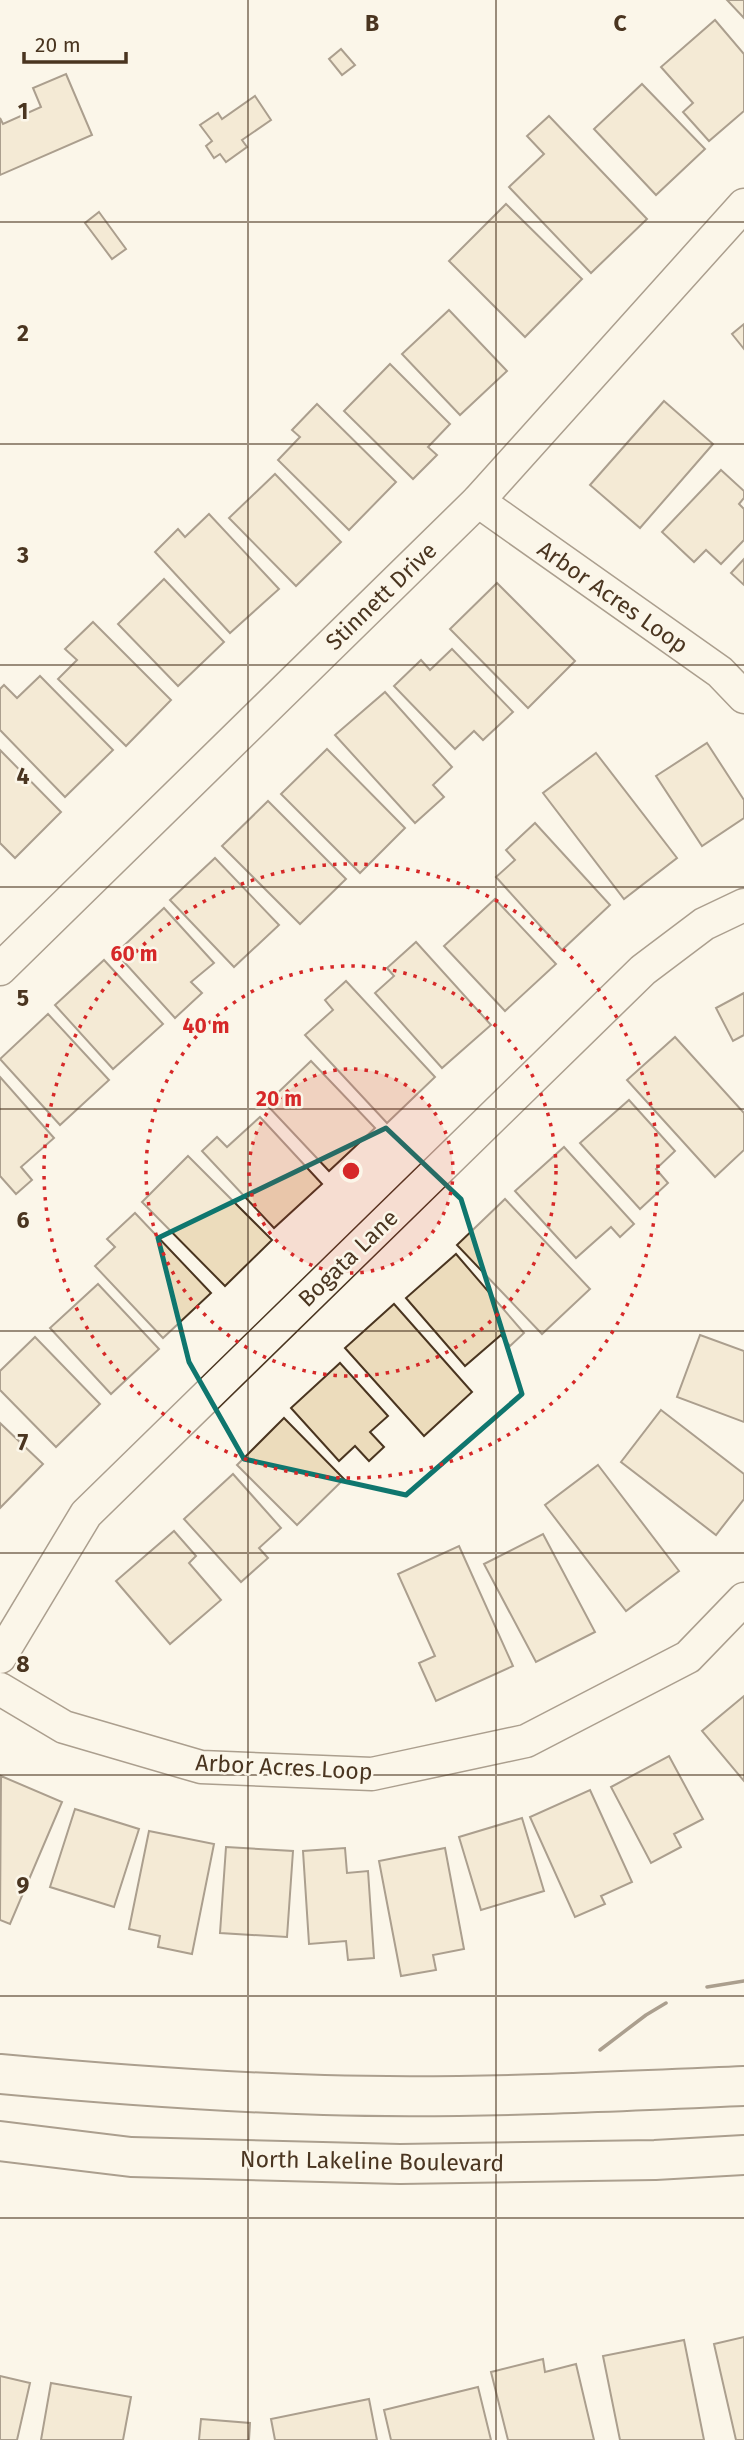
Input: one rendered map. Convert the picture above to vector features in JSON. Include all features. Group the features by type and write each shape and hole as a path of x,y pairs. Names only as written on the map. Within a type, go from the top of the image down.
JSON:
{"main road":[{"path":"0,2074 153,2088 326,2095 531,2095 744,2086"},
{"name":"North Lakeline Boulevard","path":"0,2141 131,2157 400,2164 655,2160 744,2155"}],"street":[{"name":"Stinnett Drive","path":"0,969 478,501 744,205"},
{"name":"Arbor Acres Loop","path":"478,501 720,672 744,697"},
{"name":"Bogata Lane","path":"0,1657 86,1514 643,970 704,924 744,905"},
{"name":"Arbor Acres Loop","path":"0,1689 64,1727 201,1767 372,1774 526,1741 688,1657 744,1599"}],"highlighted area":[{"path":"386,1128 461,1199 522,1394 406,1495 244,1459 189,1362 158,1238"}],"building":[{"path":"727,0 744,0 744,18"},
{"path":"715,20 744,54 744,111 709,141 683,112 693,103 661,67"},
{"path":"341,49 355,65 342,75 329,59"},
{"path":"66,74 92,135 0,175 0,118 3,124 41,107 33,88"},
{"path":"642,84 705,149 656,195 594,129"},
{"path":"255,96 271,120 242,140 247,147 226,162 220,154 214,158 206,146 212,141 200,125 218,113 222,119"},
{"path":"549,116 647,219 591,273 509,187 544,154 527,136"},
{"path":"506,204 582,279 525,337 449,261"},
{"path":"99,212 126,249 112,259 85,223"},
{"path":"449,310 507,371 460,415 402,354"},
{"path":"744,324 744,349 732,334"},
{"path":"390,364 450,424 428,447 437,455 413,479 344,411"},
{"path":"664,401 713,444 640,528 590,485"},
{"path":"317,404 396,482 349,530 278,460 300,437 292,430"},
{"path":"721,470 744,491 744,498 739,504 744,509 744,540 721,564 706,550 694,562 662,532"},
{"path":"275,474 341,542 296,586 229,518"},
{"path":"209,514 279,589 230,633 155,552 178,529 185,537"},
{"path":"744,559 744,585 731,573"},
{"path":"164,579 224,642 178,686 118,624"},
{"path":"497,583 575,661 528,708 450,629"},
{"path":"93,622 171,700 126,746 58,679 77,660 65,649"},
{"path":"452,649 513,712 483,740 474,731 455,749 394,686 421,660 430,670"},
{"path":"40,676 113,750 65,797 0,730 0,689 4,685 17,698"},
{"path":"385,692 452,767 433,785 444,797 415,823 335,735"},
{"path":"707,743 744,800 744,818 702,846 656,776"},
{"path":"327,749 405,828 360,873 281,794"},
{"path":"0,750 61,812 15,858 0,843"},
{"path":"596,753 677,858 624,899 543,793"},
{"path":"268,801 346,879 300,924 222,846"},
{"path":"535,823 610,905 562,950 496,877 515,860 506,850"},
{"path":"215,858 279,925 234,967 170,900"},
{"path":"495,899 556,964 505,1011 444,946"},
{"path":"164,908 214,963 191,982 202,993 175,1018 116,953"},
{"path":"416,942 491,1025 442,1068 375,993 394,976 387,968"},
{"path":"104,960 163,1024 113,1069 55,1005"},
{"path":"346,981 435,1077 387,1123 305,1035 333,1010 325,1000"},
{"path":"744,993 744,1035 733,1041 716,1008"},
{"path":"48,1014 109,1080 60,1125 0,1059"},
{"path":"675,1037 744,1113 744,1150 715,1177 627,1080"},
{"path":"311,1061 375,1128 329,1171 266,1104"},
{"path":"0,1077 54,1138 21,1167 32,1180 16,1194 0,1176"},
{"path":"629,1100 675,1151 656,1169 668,1183 640,1209 580,1143"},
{"path":"260,1117 322,1184 274,1228 202,1151 217,1137 227,1147"},
{"path":"564,1147 634,1224 620,1237 611,1227 576,1258 515,1191"},
{"path":"188,1156 272,1240 225,1286 142,1202"},
{"path":"505,1199 590,1289 542,1334 457,1245"},
{"path":"135,1213 211,1293 163,1338 95,1266 115,1247 107,1239"},
{"path":"456,1254 524,1333 510,1346 501,1335 465,1366 406,1298"},
{"path":"98,1284 159,1349 111,1394 50,1328"},
{"path":"394,1304 472,1392 424,1436 345,1348"},
{"path":"700,1335 744,1351 744,1422 677,1397"},
{"path":"35,1337 100,1404 56,1447 0,1390 0,1371"},
{"path":"340,1363 388,1416 370,1432 384,1447 369,1461 355,1446 339,1461 291,1408"},
{"path":"661,1410 744,1474 744,1499 716,1535 621,1462"},
{"path":"284,1418 344,1479 297,1525 237,1465"},
{"path":"0,1423 43,1464 0,1508"},
{"path":"598,1465 679,1571 626,1611 545,1505"},
{"path":"233,1474 281,1528 259,1548 268,1558 241,1582 184,1519"},
{"path":"174,1531 196,1556 189,1563 221,1600 170,1644 116,1581"},
{"path":"543,1534 595,1632 536,1662 484,1564"},
{"path":"459,1546 513,1666 436,1701 419,1663 435,1656 398,1574"},
{"path":"744,1696 744,1781 702,1731"},
{"path":"669,1756 703,1819 674,1834 681,1847 651,1863 611,1787"},
{"path":"1,1776 62,1802 10,1924 0,1920"},
{"path":"590,1790 632,1882 601,1896 605,1904 575,1917 530,1817"},
{"path":"75,1809 139,1829 114,1907 50,1887"},
{"path":"522,1818 544,1891 481,1910 459,1837"},
{"path":"149,1831 214,1844 192,1954 158,1947 160,1936 129,1929"},
{"path":"226,1847 293,1851 287,1937 220,1933"},
{"path":"345,1848 347,1873 368,1871 374,1958 348,1960 346,1941 309,1944 303,1851"},
{"path":"445,1848 464,1949 433,1955 436,1970 401,1976 379,1861"},
{"path":"744,2337 744,2440 736,2440 714,2344"},
{"path":"684,2340 704,2440 620,2440 603,2356"},
{"path":"543,2359 545,2372 576,2364 594,2440 508,2440 491,2372"},
{"path":"0,2376 30,2383 17,2440 0,2440"},
{"path":"51,2383 131,2397 123,2440 41,2440"},
{"path":"478,2387 491,2440 391,2440 384,2410"},
{"path":"369,2399 377,2440 275,2440 271,2419"},
{"path":"201,2419 250,2423 249,2440 199,2440"}],"wall":[{"path":"707,1987 744,1981"},
{"path":"600,2050 666,2003"}]}
